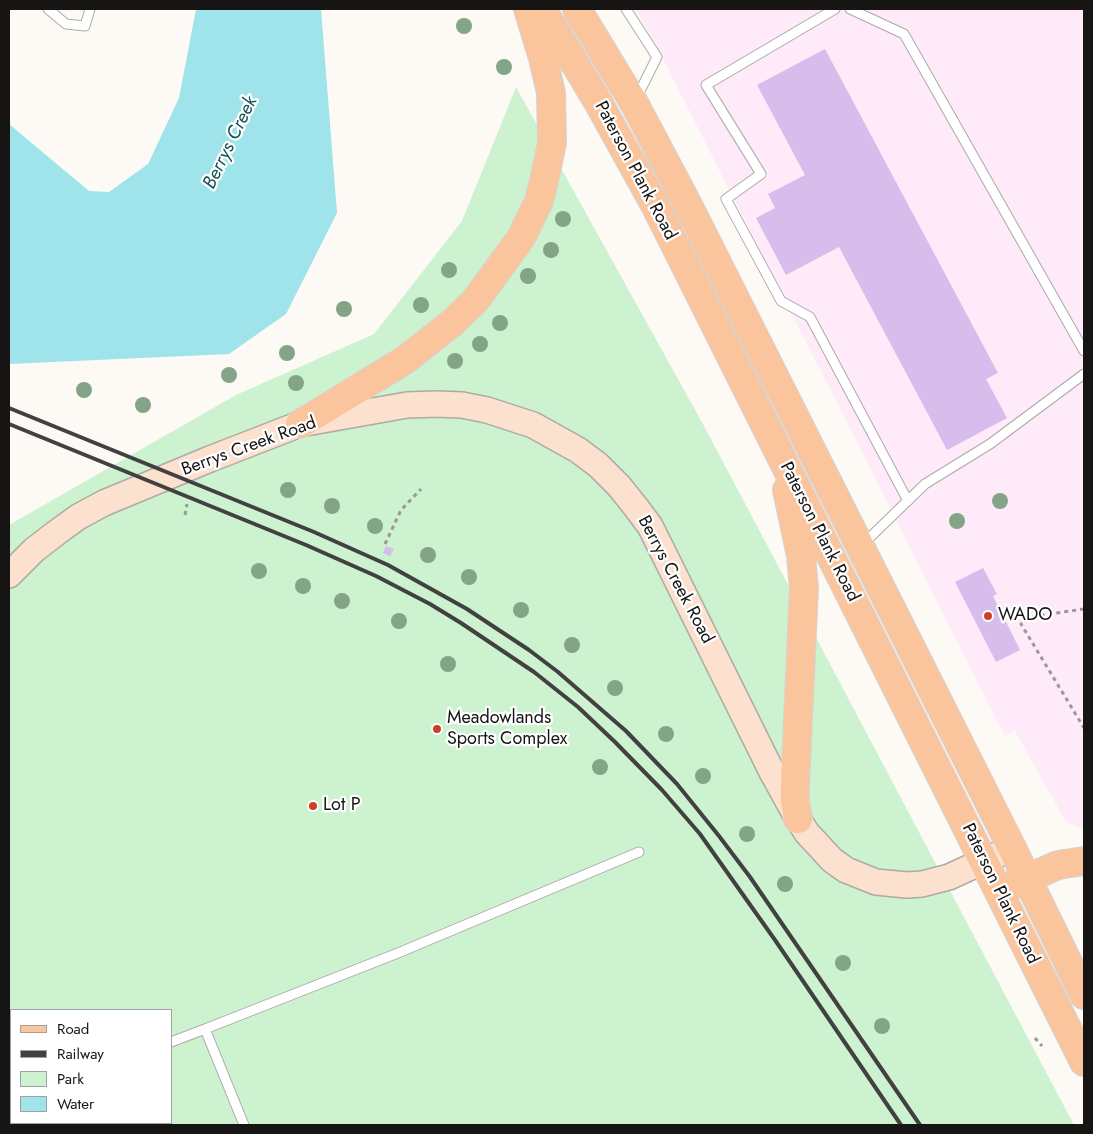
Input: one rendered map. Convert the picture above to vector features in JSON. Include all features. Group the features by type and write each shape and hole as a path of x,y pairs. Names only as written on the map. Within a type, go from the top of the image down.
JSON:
{"main road":[{"path":"300,424 405,360 452,323 475,301 522,238 539,201 552,143 551,93 543,58 528,9"},
{"name":"Paterson Plank Road","path":"542,9 579,68 642,179 1084,1062"},
{"name":"Paterson Plank Road","path":"577,9 634,104 688,204 1084,995"},
{"path":"779,452 800,556 804,588 795,784 798,819"},
{"path":"999,891 1058,866 1084,861"}],"street":[{"name":"Berrys Creek Road","path":"9,575 34,550 56,533 78,517 104,503 300,424 407,405 462,405 508,416 533,426 578,450 598,465 619,486 650,526 772,772 807,833 832,860 846,870 876,882 892,885 922,884 949,877 1012,848"}],"lane":[{"path":"48,9 66,24 85,26 90,9"},
{"path":"626,9 657,57 634,104"},
{"path":"835,9 706,85 761,174 726,199 780,301 810,317 908,501"},
{"path":"850,9 904,34 1084,351"},
{"path":"860,547 925,484 990,444 1084,374"},
{"path":"172,1042 398,953 639,852"},
{"path":"205,1029 244,1125"}],"path":[{"path":"385,544 401,510 421,489"},
{"path":"185,514 187,504"},
{"path":"1084,609 1035,616 1021,624 1084,728"},
{"path":"1035,1038 1042,1046"}],"shaded area":[{"path":"635,9 1084,9 1084,829 1066,822 1015,731 1005,736 650,33"}],"green space":[{"name":"Meadowlands Sports Complex","path":"516,87 704,426 1074,1125 9,1125 9,525 236,395 374,334 462,221"}],"water":[{"name":"Berrys Creek","path":"196,9 321,9 337,213 286,314 229,354 9,364 9,124 89,191 109,192 148,164 179,98"}],"building":[{"path":"825,49 998,373 986,379 1007,418 947,450 839,247 786,275 756,218 775,208 768,194 805,175 757,85"},
{"path":"386,546 394,549 390,556 383,553"},
{"name":"WADO","path":"983,568 997,594 993,596 1020,650 996,662 955,582"}],"railway":[{"path":"9,408 314,532 388,565 467,609 529,650 558,672 626,731 677,784 719,836 750,877 920,1125"},
{"path":"9,424 306,545 376,576 430,604 534,672 578,707 615,742 662,790 700,834 901,1125"}],"place":[{"name":"WADO","path":"988,616"},
{"name":"Meadowlands Sports Complex","path":"437,729"},
{"name":"Lot P","path":"313,806"}]}
